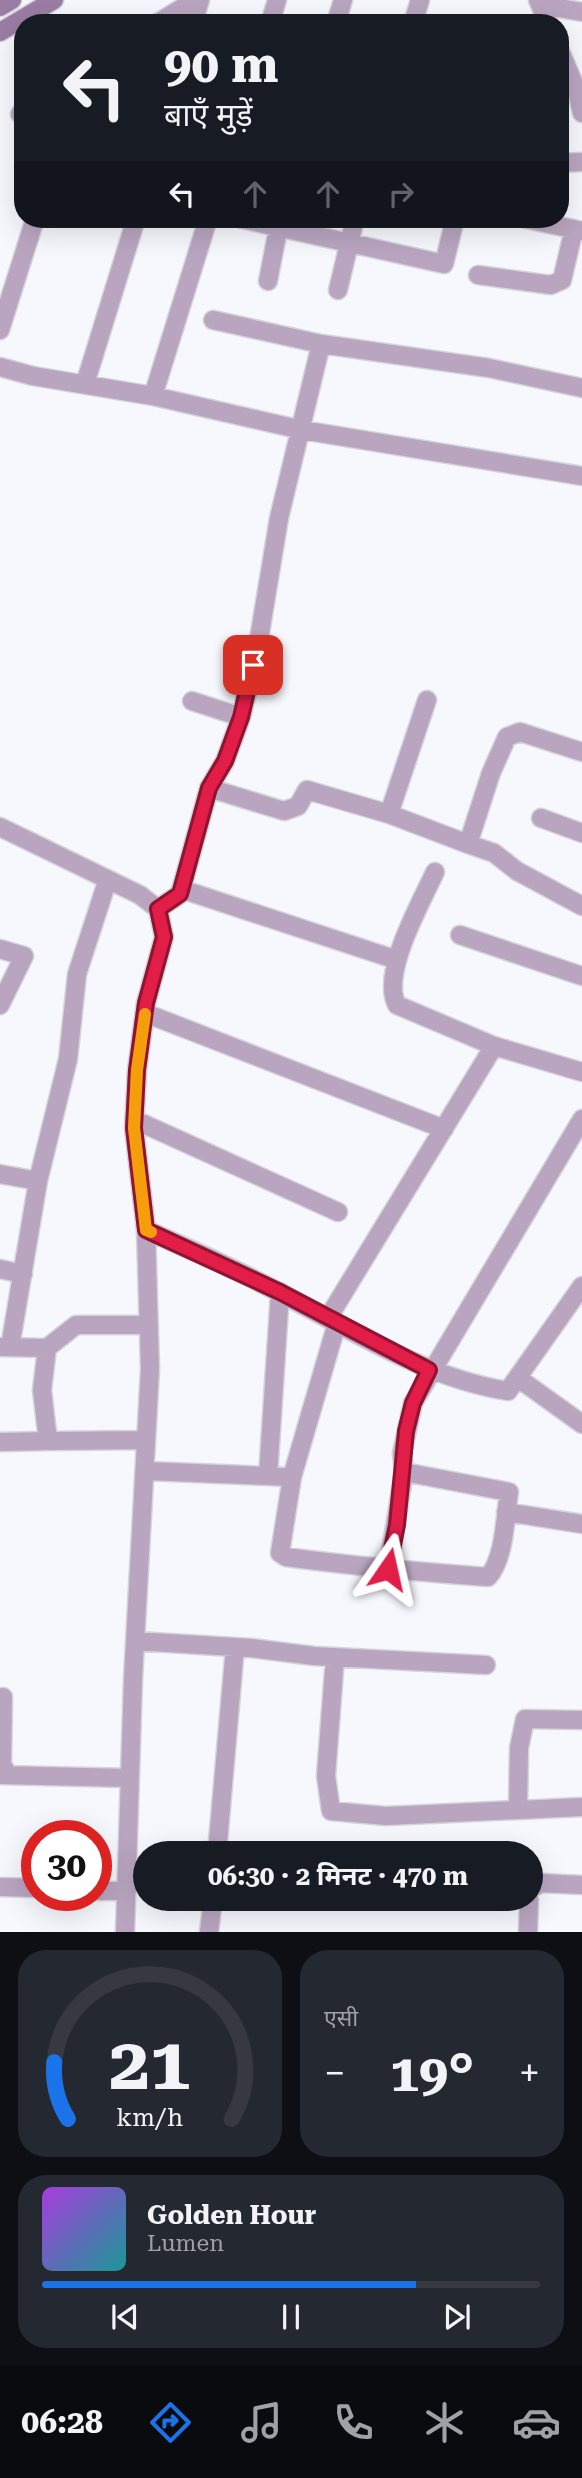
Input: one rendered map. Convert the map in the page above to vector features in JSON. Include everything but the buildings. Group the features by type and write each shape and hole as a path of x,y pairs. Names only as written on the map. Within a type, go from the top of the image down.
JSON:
{"street":[{"path":"0,7 12,0"},
{"path":"30,14 54,0"},
{"path":"174,14 198,0"},
{"path":"539,3 582,12"},
{"path":"569,72 582,113"},
{"path":"0,330 32,228"},
{"path":"85,384 133,228"},
{"path":"153,396 205,228"},
{"path":"268,281 278,228"},
{"path":"297,228 444,264 452,228"},
{"path":"338,290 353,228"},
{"path":"478,275 551,285 562,280 578,230"},
{"path":"213,320 321,344 489,368 582,388"},
{"path":"158,909 180,894 209,788 225,761 241,717 257,651 279,518 321,344"},
{"path":"0,367 153,396 302,430 582,476"},
{"path":"389,814 426,700"},
{"path":"191,701 241,717"},
{"path":"468,844 491,773 507,737 520,732 582,752"},
{"path":"209,788 284,811 298,806 307,790 389,814 494,853 517,871 582,906"},
{"path":"541,818 582,833"},
{"path":"0,827 107,882 140,895 158,909 164,937 145,1013 135,1120 146,1230 150,1369 144,1440 147,1471 128,1778 125,1932"},
{"path":"435,872 397,960 393,997 397,1005 495,1046 582,1072"},
{"path":"107,882 77,974 68,1059 38,1181 23,1274 5,1347 47,1348 76,1325 149,1325"},
{"path":"181,889 397,960"},
{"path":"460,935 582,976"},
{"path":"0,948 24,956 0,1005"},
{"path":"145,1013 444,1129"},
{"path":"404,1472 509,1492 498,1555 488,1577 388,1569 286,1557 280,1553 292,1477 332,1321 495,1046"},
{"path":"388,1569 404,1472 402,1453 413,1403 429,1370 582,1119"},
{"path":"135,1120 338,1212"},
{"path":"0,1174 38,1181"},
{"path":"146,1230 280,1292 429,1370 470,1385 508,1391 580,1292"},
{"path":"0,1269 23,1274"},
{"path":"268,1476 280,1292"},
{"path":"47,1348 42,1390 48,1441"},
{"path":"519,1378 582,1424"},
{"path":"0,1442 144,1440"},
{"path":"147,1471 292,1477"},
{"path":"506,1512 582,1524"},
{"path":"135,1641 335,1657 486,1665"},
{"path":"218,1841 235,1647"},
{"path":"335,1657 326,1776 331,1811 386,1816 479,1814 519,1808 582,1807"},
{"path":"3,1697 4,1775 128,1778"},
{"path":"519,1808 520,1738 525,1719 582,1720"},
{"path":"543,1883 582,1885"},
{"path":"0,1886 21,1887"},
{"path":"112,1891 127,1891"},
{"path":"209,1932 212,1911"},
{"path":"528,1932 529,1911"}],"slow traffic":[{"path":"145,1014 137,1070 134,1128 146,1230 151,1232"}],"route":[{"path":"253,665 241,717 225,761 209,788 180,894 158,909 164,937 146,1003 137,1070 134,1128 146,1230 280,1292 429,1370 413,1403 406,1431 402,1453 404,1472 388,1569"}]}
